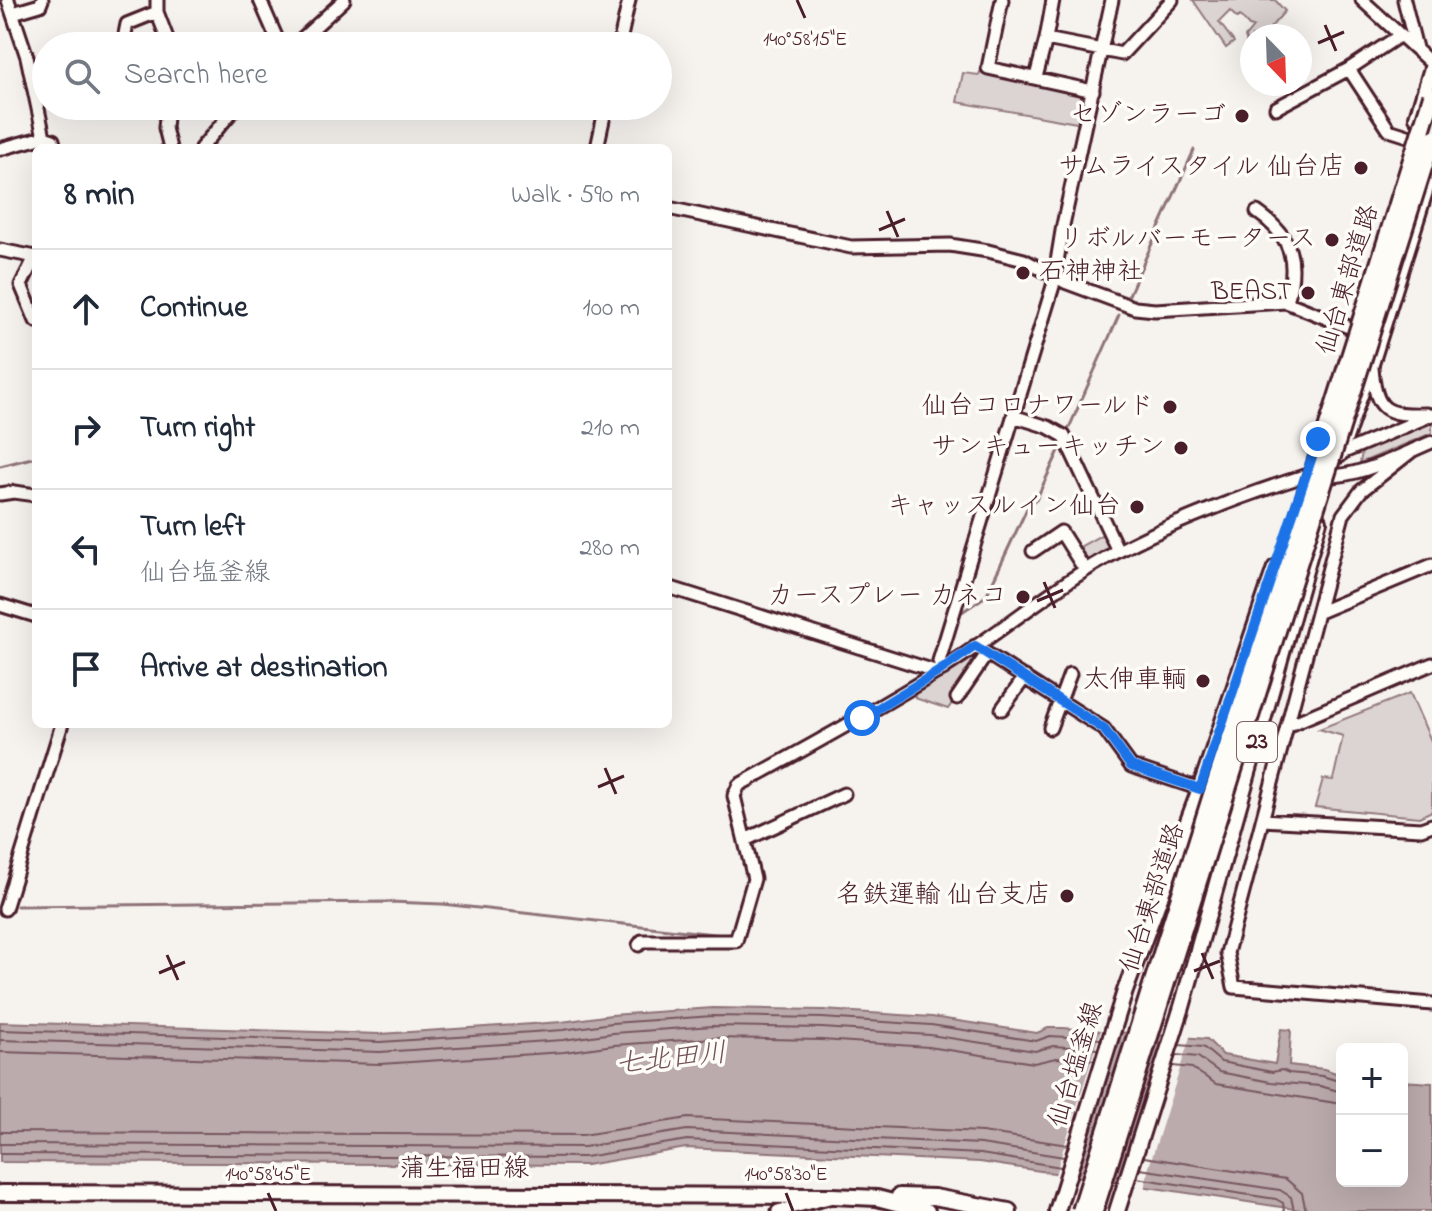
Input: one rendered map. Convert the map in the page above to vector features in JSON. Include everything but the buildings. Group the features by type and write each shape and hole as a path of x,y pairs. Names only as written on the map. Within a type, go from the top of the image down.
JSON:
{"highway":[{"name":"仙台東部道路","path":"1081,1211 1432,96"},
{"name":"仙台東部道路","path":"1094,1211 1432,139"}],"main road":[{"name":"仙台塩釜線","path":"1057,1211 1122,1002 1200,789 1307,475 1432,66"},
{"name":"23","path":"1119,1205 1182,1007 1332,477 1432,169"},
{"name":"蒲生福田線","path":"0,1193 833,1196 877,1198 927,1211"},
{"path":"877,1198 897,1196 943,1205 1009,1211"}],"street":[{"path":"8,0 32,81"},
{"path":"13,13 40,5 42,0"},
{"path":"260,0 274,32"},
{"path":"309,32 344,0"},
{"path":"622,32 629,0"},
{"path":"1002,0 988,68 1093,91"},
{"path":"1036,77 1053,0"},
{"path":"940,670 939,661 1055,276 1063,225 1112,0"},
{"path":"1046,39 1122,54 1172,0"},
{"path":"1362,0 1432,66"},
{"path":"1404,0 1416,48"},
{"path":"127,32 127,24 157,6 165,32"},
{"path":"1276,108 1349,69 1399,36"},
{"path":"1349,69 1389,130 1411,137"},
{"path":"40,120 44,137"},
{"path":"166,120 169,144"},
{"path":"204,144 225,120"},
{"path":"598,144 603,120"},
{"path":"0,149 44,137 53,140 54,144"},
{"path":"672,209 851,247 950,245 988,251 1024,260 1135,308 1155,310 1287,302 1351,328"},
{"path":"1257,212 1268,220 1289,249 1294,277 1287,302"},
{"path":"0,250 32,256"},
{"path":"32,263 21,285 32,311"},
{"path":"1371,364 1374,393 1381,405 1400,414 1432,414"},
{"path":"639,945 642,941 736,941 754,879 734,796 739,785 862,718 940,670 1085,570 1118,551 1183,522 1307,475 1340,453 1432,414"},
{"path":"1013,416 1064,436 1118,551"},
{"path":"1307,475 1332,477 1353,473 1432,442"},
{"path":"1413,450 1361,491 1343,515 1227,953 1234,987 1432,1004"},
{"path":"0,494 32,494"},
{"path":"1033,551 1061,532 1085,570"},
{"path":"1319,612 1432,565"},
{"path":"672,588 940,670"},
{"path":"0,605 32,615"},
{"path":"975,646 1104,729 1131,766 1200,789"},
{"path":"957,698 986,655"},
{"path":"1289,725 1432,664"},
{"path":"1050,728 1070,674"},
{"path":"1002,709 1025,677"},
{"path":"5,909 61,728"},
{"path":"745,840 844,794"},
{"path":"1262,820 1421,829 1432,825"},
{"path":"778,1211 833,1196"}],"shaded area":[{"path":"1193,0 1275,0 1285,11 1274,24 1247,24 1230,11 1219,22 1234,42 1226,48"},
{"path":"980,72 1079,94 1083,98 1077,123 957,102 963,73 979,75"},
{"path":"1432,422 1432,433 1360,463 1362,452"},
{"path":"1105,533 1109,550 1091,560 1084,559 1078,548"},
{"path":"975,654 982,658 948,709 915,698 915,692"},
{"path":"1410,693 1432,743 1432,811 1419,817 1315,807 1323,779 1333,780 1343,736 1319,729"}],"water":[{"name":"七北田川","path":"713,1008 823,1010 932,1017 1037,1033 1048,1028 1063,1028 1207,1039 1223,1055 1275,1064 1281,1029 1291,1030 1289,1065 1336,1073 1336,1187 1408,1187 1408,1081 1432,1083 1432,1211 1307,1211 980,1162 686,1148 586,1165 0,1162 0,1022 380,1034 562,1022 611,1015"}],"pier":[{"path":"1102,1027 1121,1029 1074,1181 1054,1178"},
{"path":"1166,1032 1191,1034 1148,1170 1145,1192 1118,1188"}],"waterway":[{"path":"1128,297 1194,150"},
{"path":"672,215 755,232"},
{"path":"852,252 937,251"},
{"path":"1069,428 1119,315"},
{"path":"959,614 986,596 1030,502 1036,500 1063,442"},
{"path":"0,466 32,458"},
{"path":"17,906 442,904 732,936 748,878 727,791 738,780"}],"place":[{"name":"セゾンラーゴ","path":"1242,116"},
{"name":"サムライスタイル 仙台店","path":"1361,168"},
{"name":"リボルバーモータース","path":"1332,240"},
{"name":"石神神社","path":"1023,273"},
{"name":"BEAST","path":"1308,293"},
{"name":"仙台コロナワールド","path":"1170,407"},
{"name":"サンキューキッチン","path":"1181,448"},
{"name":"キャッスルイン仙台","path":"1137,507"},
{"name":"カースプレー カネコ","path":"1023,597"},
{"name":"太伸車輌","path":"1203,681"},
{"name":"名鉄運輸 仙台支店","path":"1067,896"}],"route":[{"path":"862,718 975,646 1104,729 1131,766 1200,789 1318,439"}]}
